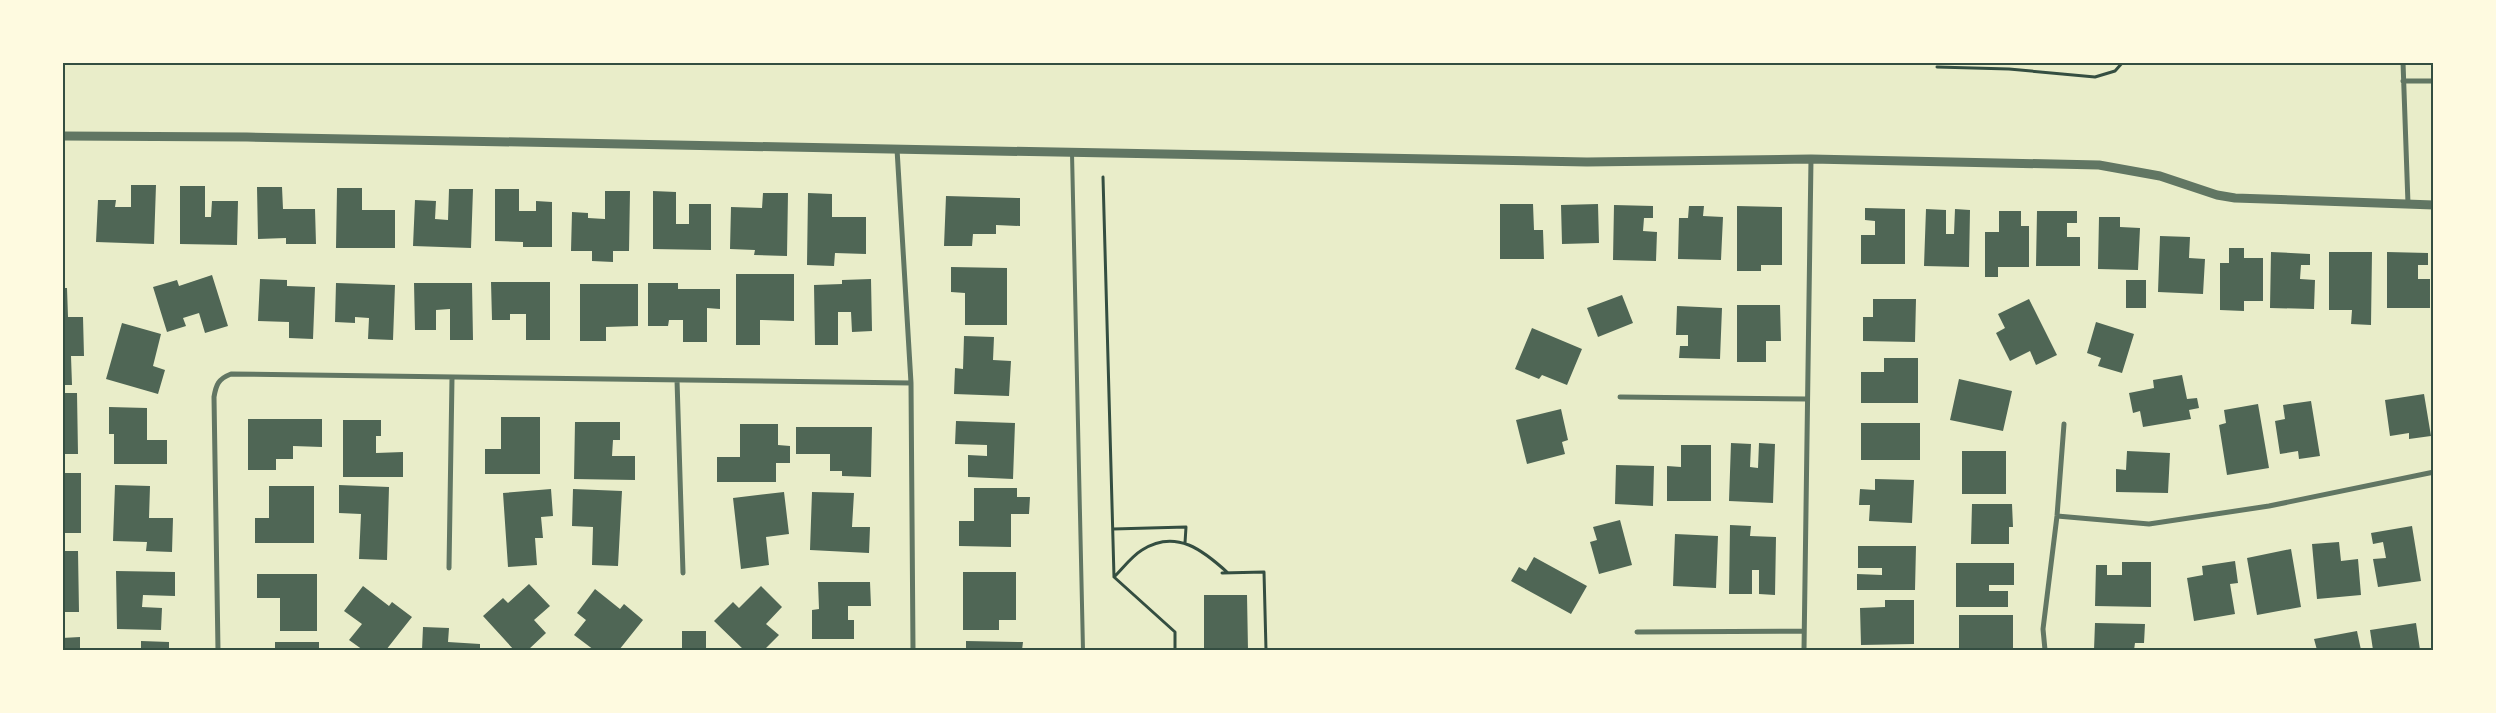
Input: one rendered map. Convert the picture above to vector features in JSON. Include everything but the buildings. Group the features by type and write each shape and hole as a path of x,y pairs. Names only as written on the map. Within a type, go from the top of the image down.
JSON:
{"street":[{"path":"2403,62 2408,204"},
{"path":"2403,81 2434,81"},
{"path":"62,136 248,137 1587,162 1811,159 2099,165 2160,176 2217,195 2235,198 2434,205"},
{"path":"897,149 911,383 913,650"},
{"path":"1804,650 1811,159"},
{"path":"218,650 214,397 216,385 223,377 231,374 911,383"},
{"path":"449,568 452,378"},
{"path":"677,380 683,573"},
{"path":"1620,397 1807,398"},
{"path":"2045,650 2043,629 2057,516 2064,424"},
{"path":"2057,516 2149,524 2269,506 2434,472"},
{"path":"1637,632 1804,631"}],"lane":[{"path":"1072,153 1083,650"}],"path":[{"path":"1938,67 2009,70 2095,77 2115,71 2122,62"},
{"path":"1103,177 1114,577 1175,632 1175,650"},
{"path":"1113,529 1186,527 1185,543"},
{"path":"1114,577 1141,550 1153,545 1170,542 1185,543 1204,551 1228,573"},
{"path":"1222,573 1264,572 1266,650"}]}
